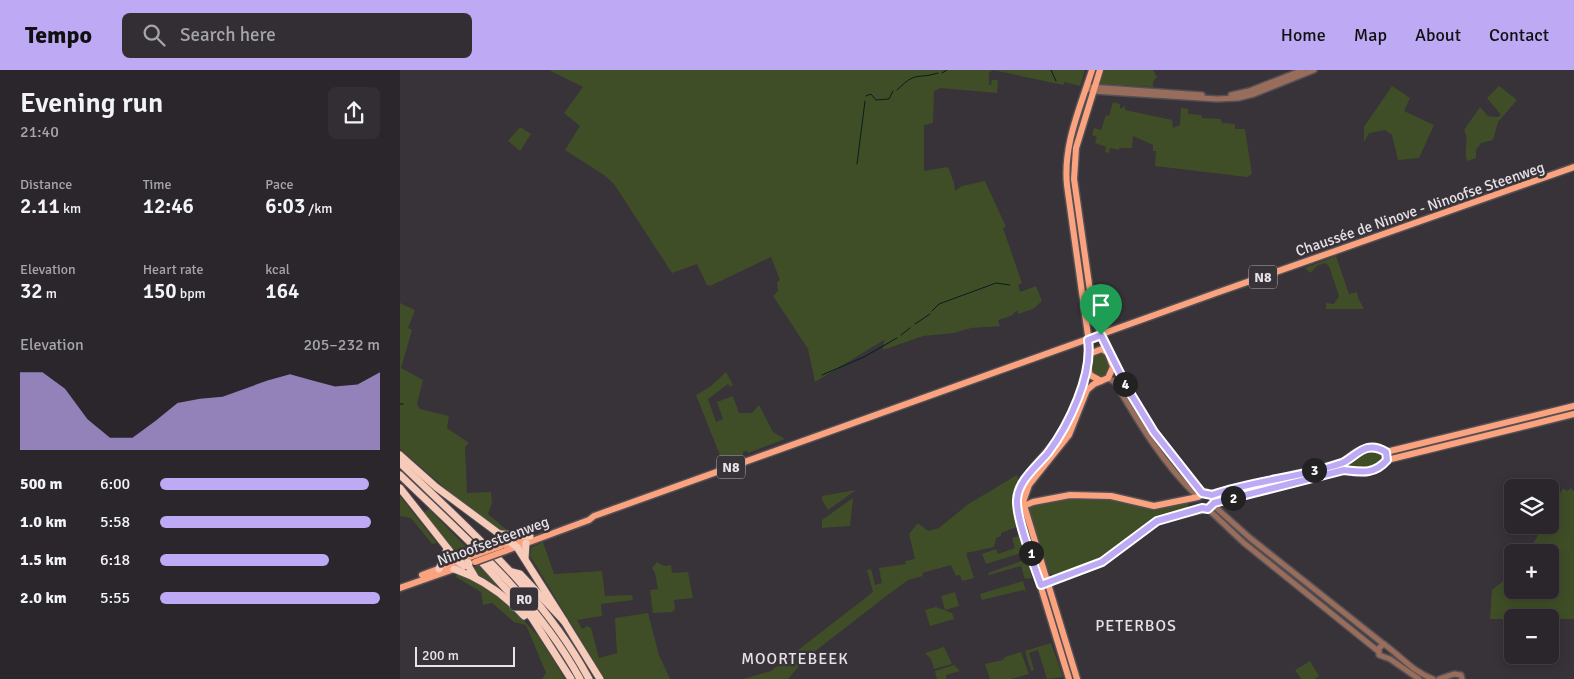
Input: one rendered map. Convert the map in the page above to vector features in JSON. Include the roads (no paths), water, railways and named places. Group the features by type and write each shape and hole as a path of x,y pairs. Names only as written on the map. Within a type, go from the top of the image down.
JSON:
{"highway":[{"path":"400,456 441,491 501,534 509,547 525,558 600,679"},
{"name":"R0","path":"400,463 512,572 556,625 589,679"},
{"name":"R0","path":"400,475 507,580 536,613 580,679"},
{"path":"400,488 448,549 467,561 475,577"},
{"path":"455,528 458,536 514,596 544,637 571,679"},
{"path":"501,534 528,540 525,558"},
{"path":"439,569 448,549"},
{"path":"454,569 475,577 519,611 544,637"},
{"path":"512,572 520,574 564,621"}],"main road":[{"path":"1077,679 1017,506 1020,488 1062,432 1078,397 1088,366 1088,340 1066,178 1068,146 1092,70"},
{"path":"1021,521 1024,495 1029,485 1059,450 1069,435 1087,390 1108,378 1112,372 1112,359 1101,335 1089,291 1074,178 1076,148 1100,70"},
{"name":"Chaussée de Ninove - Ninoofse Steenweg","path":"605,512 1574,167"},
{"path":"1089,354 1102,349 1112,359"},
{"path":"1088,366 1090,375 1101,381"},
{"path":"1024,507 1033,502 1070,495 1092,494 1111,496 1154,506 1200,495 1212,495 1344,462 1353,454 1364,449 1379,449 1386,452 1574,406"},
{"path":"1044,584 1102,562 1157,521 1346,470 1356,473 1371,471 1387,460 1574,414"},
{"path":"1386,452 1387,460"},
{"path":"1344,462 1346,470"},
{"path":"1024,495 1033,502"},
{"path":"1200,495 1198,505 1209,506"},
{"path":"1209,506 1212,495"},
{"path":"1024,507 1070,679"},
{"name":"Ninoofsesteenweg","path":"400,584 439,569 589,520 605,512"},
{"name":"Ninoofsesteenweg","path":"400,588 454,569 467,561"}],"street":[{"path":"1094,89 1232,95 1249,91 1303,70"},
{"path":"1086,88 1217,99 1238,98 1254,94 1314,70"},
{"path":"1112,359 1154,432 1200,495"},
{"path":"1108,378 1115,382 1162,455 1200,495"},
{"path":"1209,506 1384,644 1388,645 1391,650 1418,672 1433,679"},
{"path":"1209,506 1244,543 1378,650 1381,656 1386,657 1419,679"},
{"path":"1378,650 1384,644"},
{"path":"1386,657 1391,650"},
{"path":"1439,679 1457,674 1461,675 1462,679"}],"waterway":[{"path":"942,73 947,70"},
{"path":"1051,70 1056,81"},
{"path":"897,90 913,78 938,73"},
{"path":"866,96 871,94 876,100 889,99 893,91"},
{"path":"857,164 865,101"},
{"path":"932,311 939,304 996,283 1010,285"},
{"path":"915,324 930,314"},
{"name":"MOORTEBEEK","path":"901,335 910,328"},
{"name":"MOORTEBEEK","path":"822,375 864,357 897,338"}],"district":[{"name":"PETERBOS","path":"1136,625"},
{"name":"MOORTEBEEK","path":"795,658"}]}
